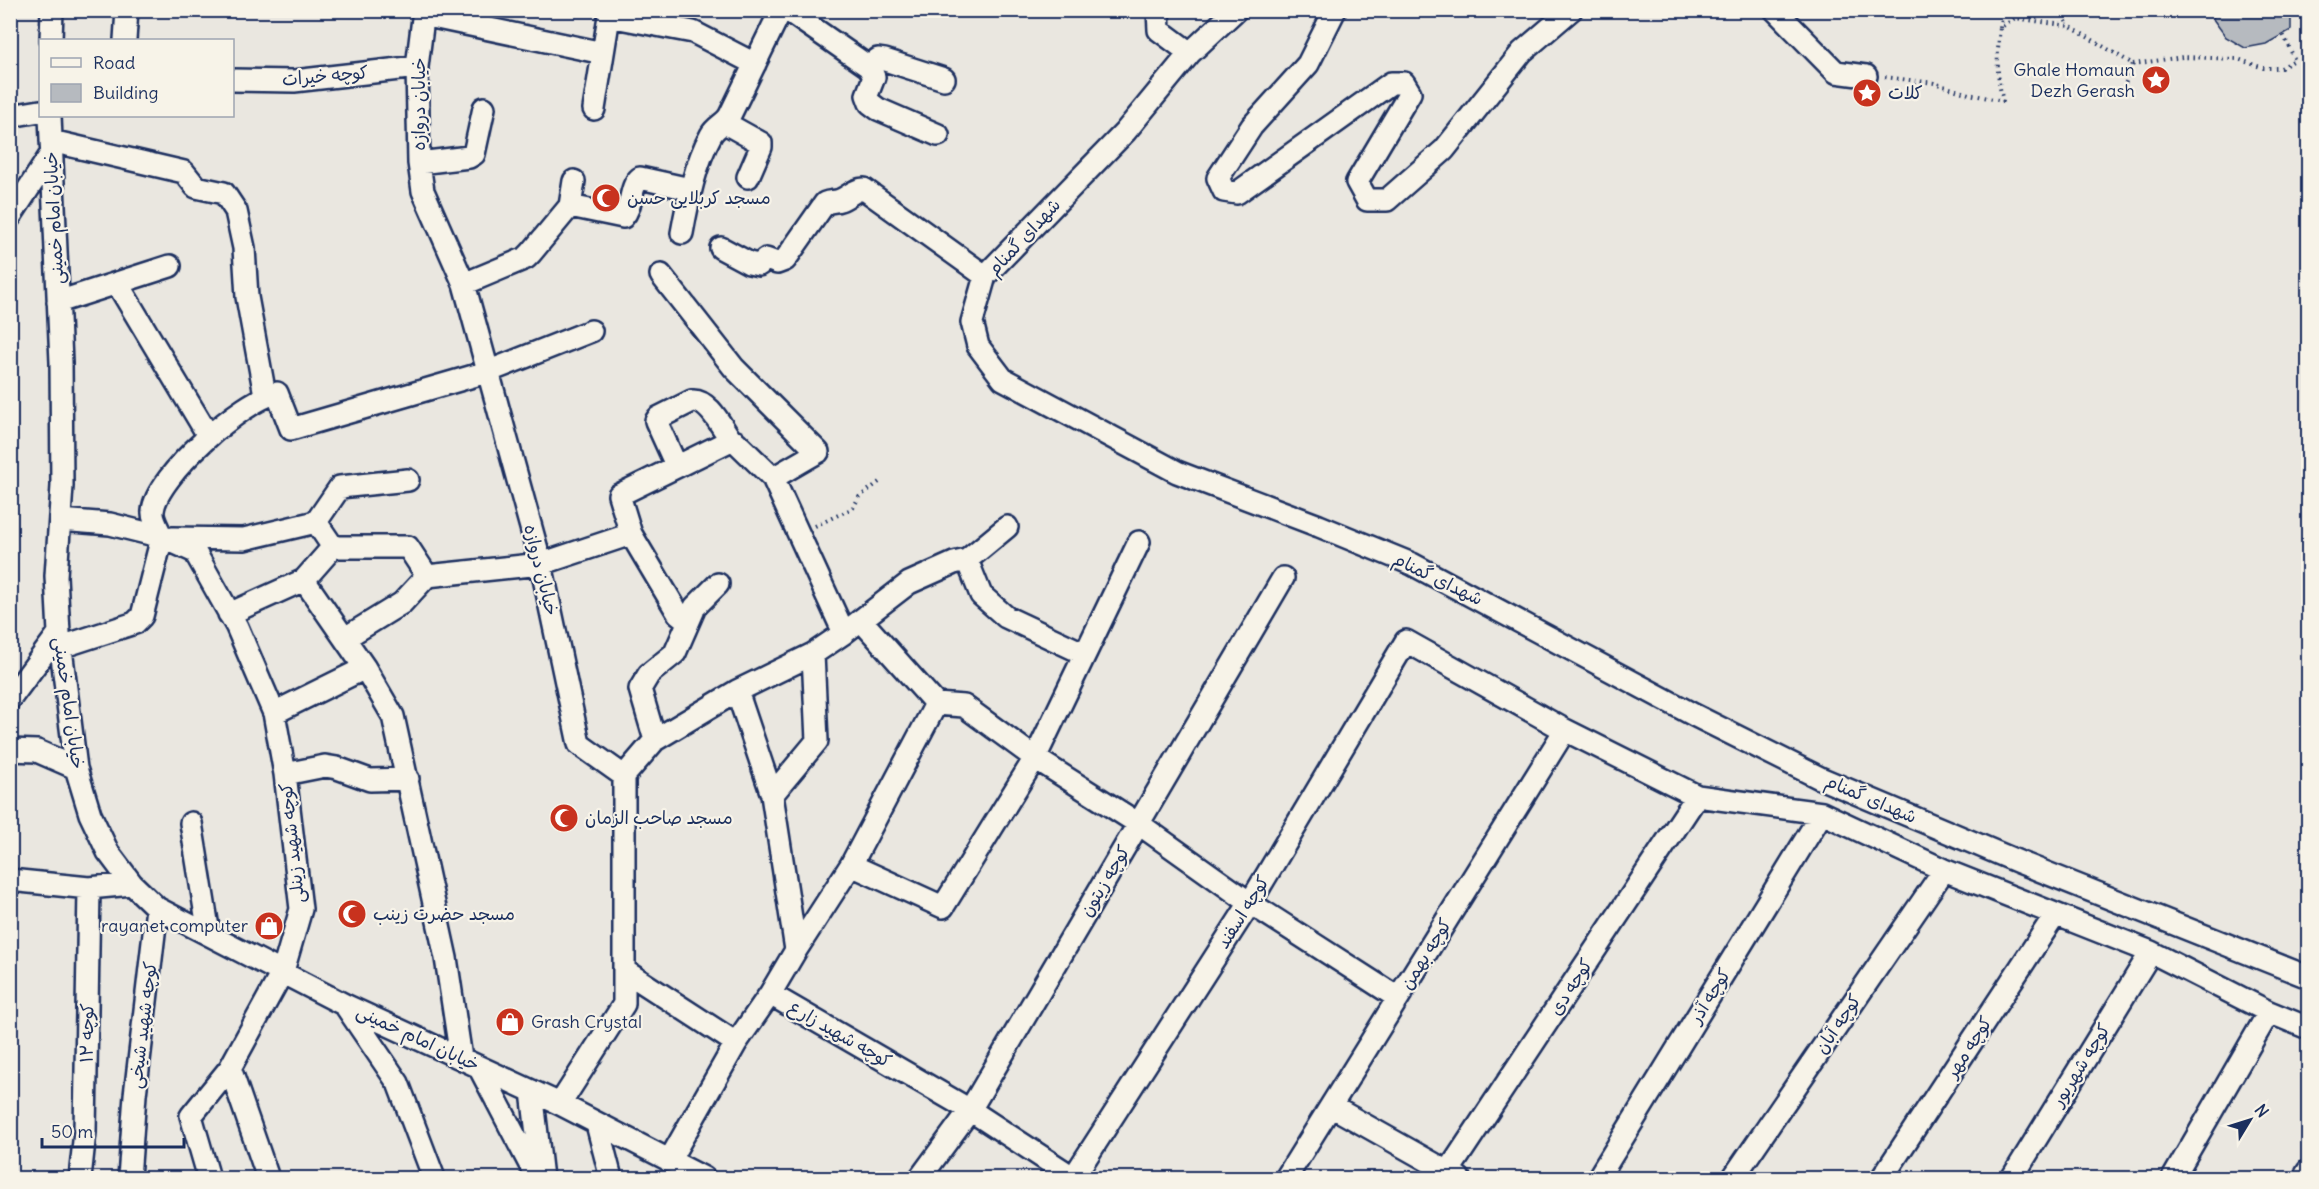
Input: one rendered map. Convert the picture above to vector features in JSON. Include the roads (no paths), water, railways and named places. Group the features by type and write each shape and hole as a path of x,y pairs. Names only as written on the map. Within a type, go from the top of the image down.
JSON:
{"street":[{"path":"51,39 52,10"},
{"path":"125,39 128,10"},
{"path":"682,233 690,189 712,134 718,126 725,123 781,10"},
{"path":"787,10 869,67 874,77 867,95 870,103 878,109 938,135"},
{"path":"1158,10 1159,30 1190,53"},
{"name":"شهدای گمنام","path":"1236,10 1190,53 1125,132 985,276 972,322 978,346 1003,379 1177,472 1412,564 1694,715 1820,778 2019,862 2308,977"},
{"path":"1335,10 1308,64 1252,126 1218,178 1224,191 1237,194 1391,83 1404,83 1410,93 1357,182 1366,200 1387,200 1444,150 1522,52 1571,10"},
{"path":"1775,10 1836,72 1866,76"},
{"path":"424,13 603,53"},
{"name":"خیابان دروازه","path":"424,13 417,67 419,162 423,191 464,284 541,564 579,744 624,776"},
{"path":"594,109 610,13 693,32 754,64"},
{"path":"869,67 878,59 885,60 944,80"},
{"name":"کوچه خیرات","path":"234,80 294,81 417,67"},
{"path":"419,162 470,157 474,154 484,108"},
{"path":"10,116 39,111"},
{"name":"خیابان امام خمینی","path":"50,117 61,362 62,486 56,576 60,640 76,768 90,814 108,852 132,884 157,908 345,1005 560,1104 704,1179"},
{"path":"725,123 761,143 748,177"},
{"path":"10,217 51,147 184,172 196,187 224,193 236,211 244,248 247,297 265,395"},
{"path":"570,206 623,217 630,206 636,181 640,178 690,189"},
{"path":"464,284 526,258 570,206 574,181"},
{"path":"721,248 749,263 759,265 766,259 777,263 785,260 825,203 839,200 859,189 864,189 985,276"},
{"path":"58,302 170,266"},
{"path":"661,275 734,368 818,452 773,478"},
{"path":"117,283 208,435"},
{"path":"10,699 60,640 135,623 142,616 162,537 153,513 158,492 208,435 265,395 278,393 291,429 487,372 591,331"},
{"path":"676,465 656,421 698,400 705,405 731,440 736,442 773,478 844,633"},
{"path":"690,618 678,613 631,534 619,495 676,465 731,440"},
{"path":"60,520 110,524 162,537 244,539 316,522 340,487 408,480"},
{"path":"316,522 333,547"},
{"path":"560,1104 624,1004 624,776 655,740 738,691 813,654 909,584 954,562 966,560 1007,527"},
{"path":"345,638 402,603 427,576 541,564 631,534"},
{"name":"کوچه شهید زینلی","path":"162,537 195,552 237,627 274,713 285,774 300,909 283,971 230,1068 191,1116 209,1179"},
{"path":"851,865 943,907 1035,758 1139,542"},
{"path":"229,614 304,580 333,547 408,548 427,576"},
{"path":"966,560 981,595 1006,617 1085,654"},
{"name":"کوچه زیتون","path":"920,1179 970,1110 1283,578"},
{"path":"304,580 365,668 393,716 470,1063 537,1179"},
{"path":"655,740 640,689 649,674 675,653 695,607 718,584"},
{"path":"861,620 936,704 964,706 1035,758 1139,824 1250,903 1398,998"},
{"name":"کوچه اسفند","path":"1073,1178 1250,903 1406,641 1565,730"},
{"path":"772,795 817,741 813,654"},
{"path":"274,713 365,668"},
{"path":"738,691 772,795 796,950"},
{"path":"770,994 851,865 936,704"},
{"path":"1565,730 1697,796 1822,813 1944,870 2151,952 2270,1012 2308,1028"},
{"name":"کوچه بهمن","path":"1286,1179 1565,730"},
{"path":"10,750 37,751 76,768"},
{"path":"285,774 325,766 370,780 408,779"},
{"name":"کوچه دی","path":"1451,1176 1697,796"},
{"name":"کوچه آذر","path":"1598,1179 1822,813"},
{"path":"191,823 209,934"},
{"name":"کوچه آبان","path":"1733,1179 1944,870"},
{"path":"10,880 89,888 132,884"},
{"name":"کوچه ۱۲","path":"80,1179 85,1132 89,888"},
{"name":"کوچه شهید شیخی","path":"129,1179 135,1095 157,908"},
{"name":"کوچه مهر","path":"1882,1179 2055,915"},
{"name":"کوچه شهریور","path":"2012,1179 2151,952"},
{"path":"625,971 736,1043"},
{"name":"کوچه شهید زارع","path":"669,1161 736,1043 770,994 970,1110 1073,1178"},
{"path":"345,1005 398,1083 434,1179"},
{"path":"2173,1179 2270,1012"},
{"path":"230,1068 268,1179"},
{"path":"532,1091 542,1179"},
{"path":"1331,1106 1451,1176"},
{"path":"597,1124 611,1179"},
{"path":"2304,1179 2308,1171"}],"place":[{"name":"Ghale Homaun Dezh Gerash","path":"2156,80"},
{"name":"کلات","path":"1867,93"},
{"name":"مسجد کربلایی حسن","path":"606,198"},
{"name":"مسجد صاحب الزمان","path":"564,818"},
{"name":"مسجد حضرت زینب","path":"352,914"},
{"name":"rayanet computer","path":"269,926"},
{"name":"Grash Crystal","path":"510,1022"}]}
